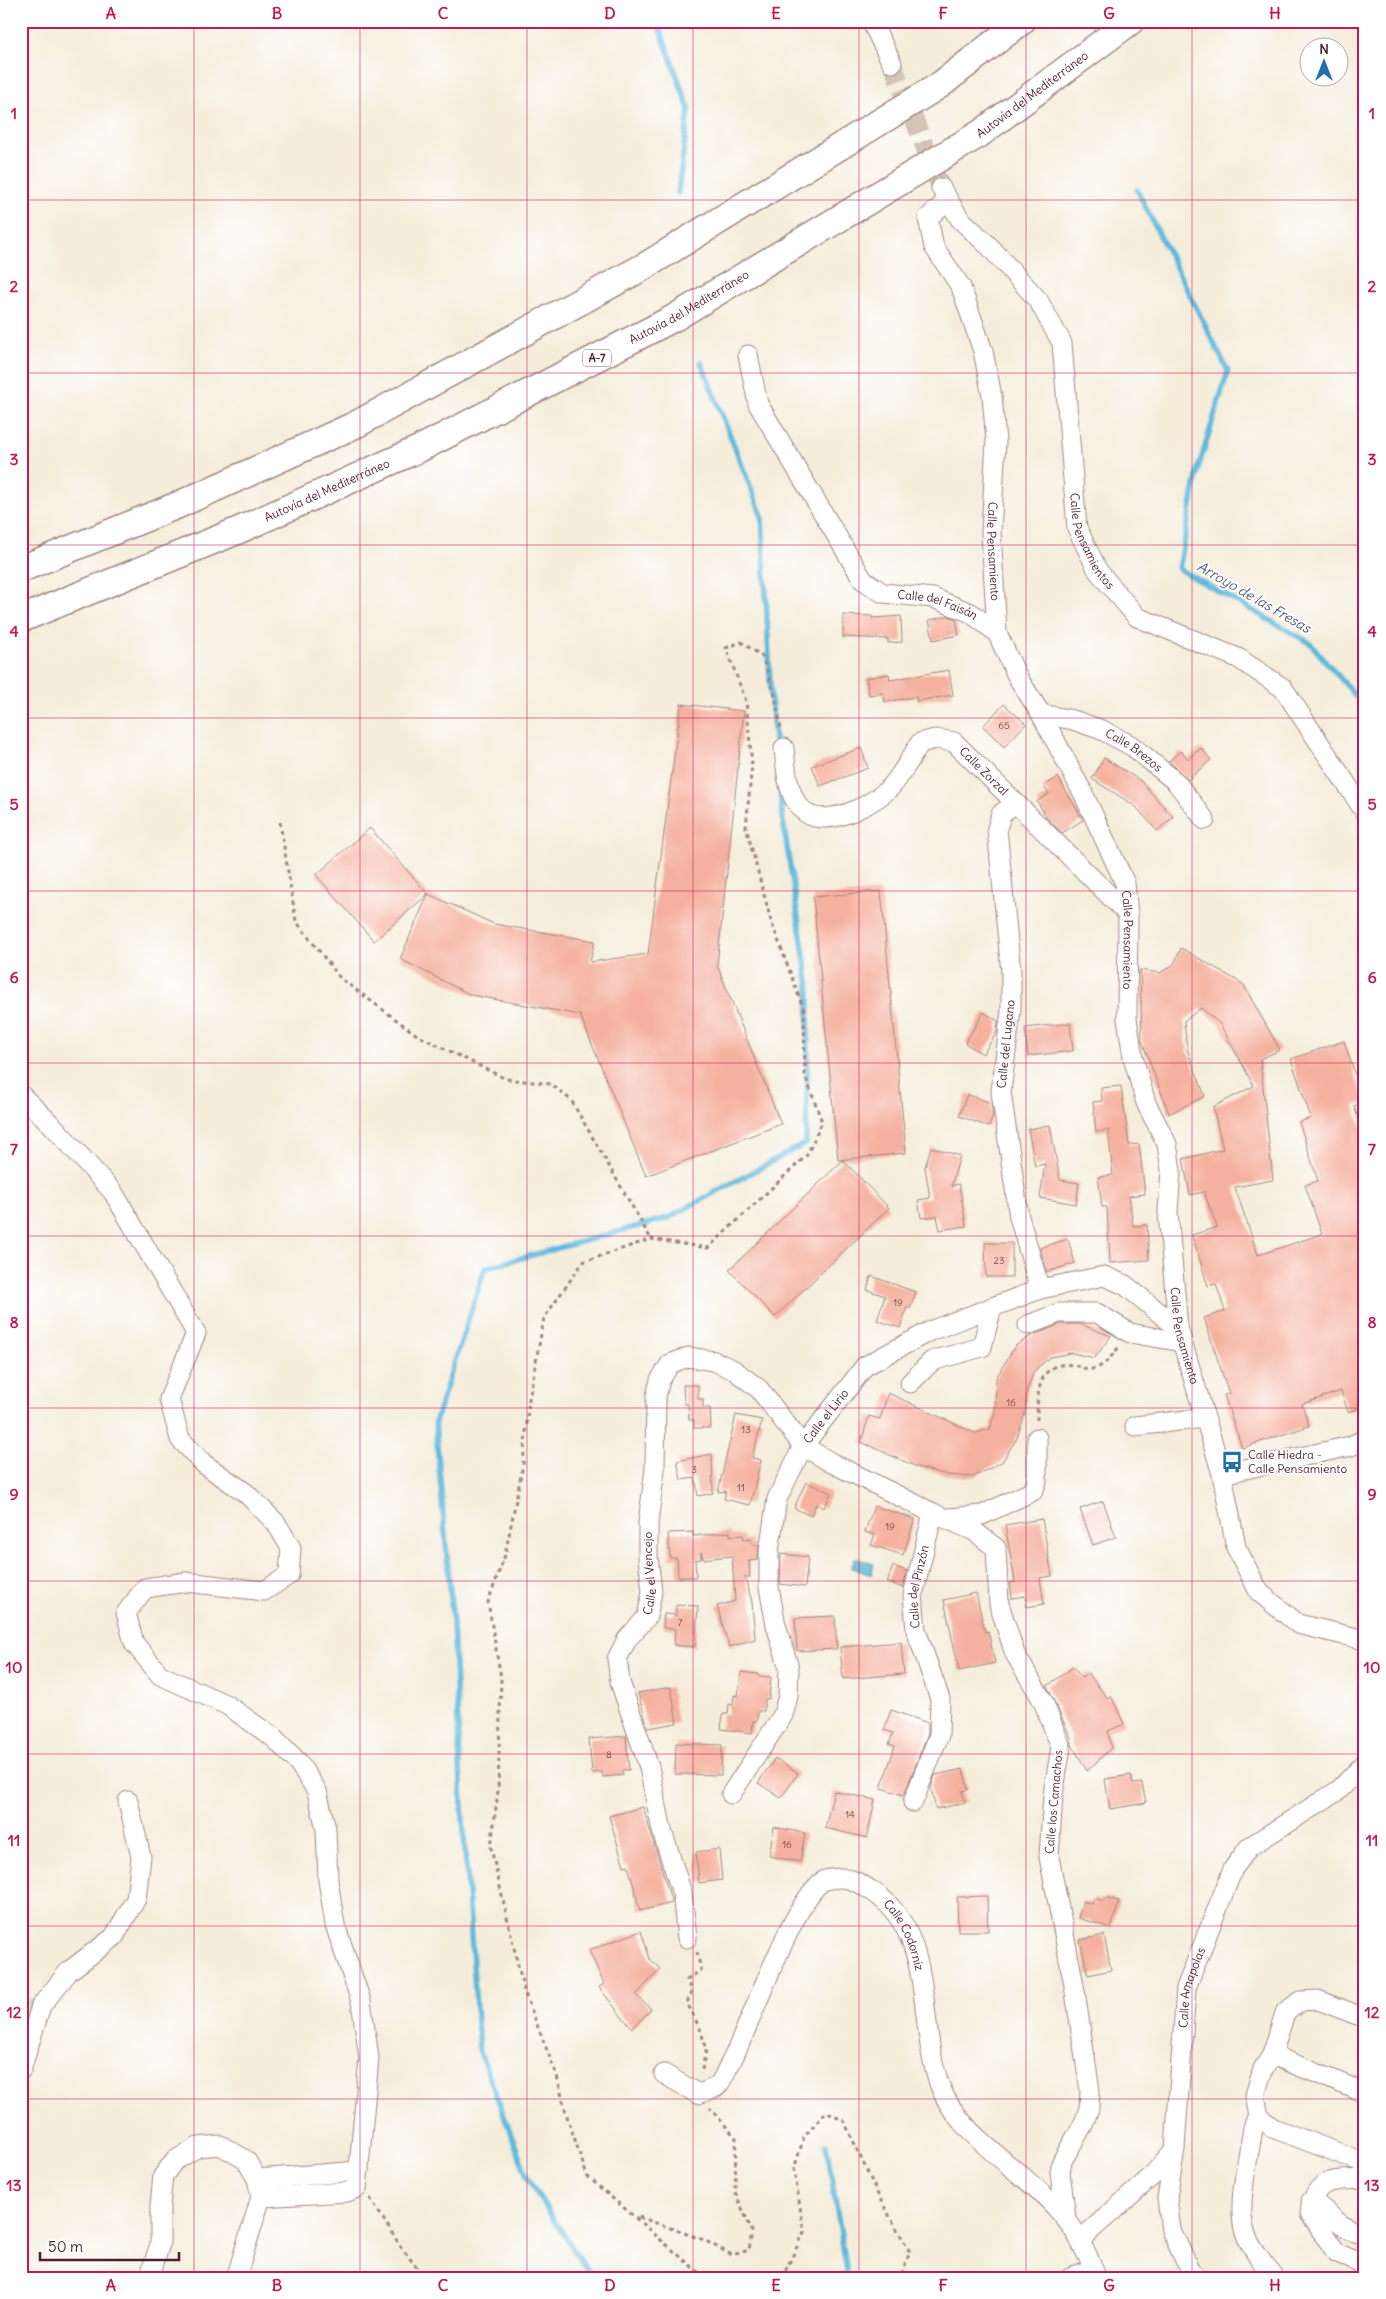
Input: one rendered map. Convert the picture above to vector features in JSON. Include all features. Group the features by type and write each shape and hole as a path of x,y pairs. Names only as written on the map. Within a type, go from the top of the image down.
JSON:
{"highway":[{"path":"21,569 178,505 357,424 645,266 940,86 1022,21"},
{"name":"Autovía del Mediterráneo","path":"21,620 237,531 422,448 674,318 981,133 1131,21"}],"street":[{"path":"870,21 892,63"},
{"name":"Calle Pensamiento","path":"945,194 928,218 934,247 961,288 983,351 992,396 996,441 991,532 997,633 1018,678 1041,714 1082,791 1125,883 1128,914 1127,1019 1133,1056 1146,1103 1167,1144 1170,1161 1168,1212 1180,1335 1222,1474 1236,1547 1259,1592 1298,1624 1365,1640"},
{"name":"Calle Pensamientos","path":"945,194 960,219 990,247 1038,300 1062,343 1077,528 1098,572 1137,617 1238,658 1283,688 1365,812"},
{"name":"Calle del Faisán","path":"748,355 758,404 863,580 883,593 933,598 971,613 997,633"},
{"name":"Calle Brezos","path":"1041,714 1073,720 1102,730 1132,746 1176,782 1205,820"},
{"name":"Calle Zorzal","path":"784,748 786,770 794,798 806,813 824,818 846,814 872,802 894,784 920,743 935,739 954,742 1128,914"},
{"name":"Calle del Lugano","path":"1015,803 1001,814 997,829 1011,972 1012,1010 1001,1092 1019,1217 1040,1289"},
{"path":"21,1095 54,1127 113,1192 196,1333 170,1399 180,1439 204,1464 246,1493 276,1523 291,1548 289,1575 264,1591 186,1582 145,1588 126,1613 134,1643 160,1675 227,1705 274,1738 298,1762 317,1792 326,1829 328,1880 335,1925 361,2002 370,2058 358,2180 347,2192 260,2197"},
{"name":"Calle el Lirio","path":"731,1794 783,1715 788,1696 789,1668 776,1625 769,1588 769,1551 777,1499 803,1446 866,1366 930,1331 992,1307 1040,1289 1104,1276 1125,1285 1180,1335"},
{"path":"910,1383 932,1361 982,1347 992,1307"},
{"path":"1028,1326 1059,1312 1097,1312 1130,1333 1180,1335"},
{"name":"Calle el Vencejo","path":"687,1938 682,1893 662,1831 649,1767 620,1682 617,1659 627,1639 647,1617 652,1592 648,1557 648,1523 655,1469 656,1396 660,1380 670,1364 688,1357 714,1361 734,1370 759,1389 803,1446"},
{"path":"1135,1426 1204,1418"},
{"path":"939,1516 982,1515 1033,1491 1037,1481 1037,1438"},
{"path":"1222,1474 1351,1446 1365,1440"},
{"name":"Calle los Camachos","path":"803,1446 832,1463 939,1516 974,1531 996,1548 999,1604 1015,1654 1043,1701 1061,1747 1053,1796 1049,1857 1074,1985 1090,2091 1089,2108 1084,2123 1062,2161 1060,2172 1066,2217"},
{"name":"Calle del Pinzón","path":"913,1802 939,1735 940,1699 916,1630 913,1595 939,1516"},
{"name":"Calle Amapolas","path":"1196,2278 1171,2230 1167,2198 1175,2150 1186,1988 1233,1868 1249,1847 1339,1790 1365,1763"},
{"path":"21,2070 41,2006 69,1971 114,1937 136,1899 141,1856 128,1801"},
{"name":"Calle Codorniz","path":"698,2094 717,2086 739,2047 785,1939 812,1893 825,1880 841,1878 859,1882 886,1903 896,1914 911,1940 920,1971 934,2063 940,2087 953,2110 972,2132 1039,2190 1066,2217 1080,2240 1094,2274"},
{"path":"1275,2278 1266,2268 1244,2232 1242,2199 1253,2128 1259,2117 1255,2095 1264,2069 1272,2055 1285,2014 1300,2001 1318,2000 1365,2018"},
{"path":"1272,2055 1365,2093"},
{"path":"664,2074 698,2094"},
{"path":"1259,2117 1273,2128 1365,2163"},
{"path":"149,2278 160,2244 160,2206 163,2176 174,2161 198,2147 220,2146 246,2160 257,2179 260,2197 236,2278"},
{"path":"1080,2240 1150,2177 1175,2150"},
{"path":"1365,2178 1332,2180 1317,2188 1310,2214 1336,2252 1365,2266"},
{"path":"257,2179 358,2180"},
{"path":"1312,2201 1322,2207 1338,2224 1354,2232 1365,2233"},
{"path":"1070,2278 1094,2274"}],"path":[{"path":"705,2278 636,2216 587,2176 566,2113 557,2076 524,1991 491,1848 498,1790 501,1678 488,1602 505,1555 523,1465 529,1399 544,1318 583,1262 651,1238 708,1248 806,1155 822,1122 805,1075 804,1010 771,922 746,826 752,765 746,701 726,648 741,642 762,656 775,696 784,748"},
{"path":"280,822 296,920 340,978 417,1035 506,1079 550,1084 571,1100 651,1238"},
{"path":"1037,1438 1037,1397 1041,1378 1052,1368 1071,1364 1091,1369 1106,1363 1130,1333"},
{"path":"636,2216 704,2240 732,2255 748,2250 752,2231 735,2192 736,2138 698,2094 706,2050 701,2031 687,2003 692,1990 687,1980 701,1970 698,1952 687,1938"},
{"path":"782,2278 804,2232 794,2169 804,2137 826,2112 844,2120 880,2199 910,2252 900,2278"},
{"path":"358,2180 401,2247 425,2278"}],"green space":[{"path":"38,1996 21,2037 21,2005"}],"water":[{"path":"855,1558 874,1564 871,1575 851,1568"}],"building":[{"path":"843,615 872,616 872,618 901,616 902,642 888,643 888,639 843,637"},
{"path":"948,616 956,619 959,635 933,640 929,620"},
{"path":"949,670 953,695 917,701 916,697 885,702 883,693 869,695 866,678 889,674 890,680"},
{"path":"681,704 744,711 717,965 781,1124 646,1176 580,1015 471,995 400,959 428,894 494,924 595,941 590,962 648,954"},
{"path":"1004,704 1026,724 1004,747 983,726"},
{"path":"861,748 868,768 820,786 812,766"},
{"path":"1201,748 1211,760 1188,780 1169,761 1181,751 1188,759"},
{"path":"1104,758 1141,781 1173,817 1157,831 1135,806 1092,779"},
{"path":"1058,777 1083,820 1062,833 1047,818 1037,801 1049,794 1044,786"},
{"path":"370,828 428,894 374,941 316,875"},
{"path":"881,891 906,1153 838,1160 813,897"},
{"path":"1181,948 1243,984 1280,1050 1260,1059 1273,1180 1235,1187 1258,1255 1322,1234 1305,1185 1318,1181 1299,1122 1311,1118 1291,1059 1344,1041 1364,1102 1354,1106 1365,1139 1365,1406 1348,1412 1341,1391 1302,1404 1309,1426 1242,1448 1224,1395 1229,1394 1204,1318 1225,1311 1216,1284 1208,1286 1192,1235 1217,1227 1204,1192 1190,1195 1183,1159 1223,1149 1213,1107 1254,1086 1220,1024 1201,1008 1184,1021 1187,1049 1205,1096 1169,1114 1142,1041 1140,970 1160,973 1174,964"},
{"path":"984,1012 998,1021 997,1032 983,1054 965,1043"},
{"path":"1070,1023 1073,1051 1028,1056 1025,1028"},
{"path":"1121,1086 1129,1145 1139,1144 1145,1194 1129,1196 1133,1226 1147,1225 1149,1260 1110,1263 1107,1207 1102,1207 1098,1177 1113,1175 1108,1130 1096,1132 1093,1102 1102,1101 1101,1088"},
{"path":"967,1094 991,1103 993,1115 989,1127 959,1116"},
{"path":"1050,1125 1060,1180 1079,1183 1076,1204 1040,1198 1045,1164 1035,1166 1028,1129"},
{"path":"931,1147 960,1156 951,1186 959,1184 966,1226 940,1230 937,1216 921,1218 918,1200 930,1198 925,1167"},
{"path":"843,1160 889,1208 775,1317 729,1270"},
{"path":"1068,1239 1075,1263 1047,1272 1040,1248"},
{"path":"985,1243 1012,1243 1012,1277 986,1277"},
{"path":"871,1276 916,1292 910,1309 907,1307 900,1328 877,1320 885,1296 867,1290"},
{"path":"1061,1324 1080,1324 1111,1336 1095,1358 1072,1353 1050,1357 1034,1371 1027,1390 1025,1413 1017,1438 1002,1462 973,1477 947,1475 917,1467 861,1442 869,1416 880,1419 888,1393 975,1433 990,1429 995,1412 996,1378 1015,1346 1031,1336"},
{"path":"683,1385 698,1385 698,1399 703,1399 703,1408 710,1408 711,1428 694,1428 694,1420 689,1420 688,1404 684,1404"},
{"path":"736,1415 762,1420 752,1458 761,1460 750,1505 724,1499 726,1491 718,1492"},
{"path":"712,1454 713,1493 698,1496 695,1478 681,1480 677,1461"},
{"path":"806,1482 831,1493 824,1508 816,1504 811,1516 794,1508"},
{"path":"1103,1501 1116,1537 1093,1545 1080,1509"},
{"path":"874,1506 915,1519 903,1555 871,1545 875,1535 865,1532"},
{"path":"1042,1519 1052,1576 1040,1578 1044,1604 1027,1607 1025,1596 1012,1598 1010,1583 1015,1582 1005,1525"},
{"path":"693,1532 693,1536 730,1532 730,1536 743,1535 744,1540 751,1539 752,1545 759,1545 758,1560 749,1561 750,1577 745,1577 752,1602 755,1639 729,1647 717,1606 735,1601 732,1556 703,1559 701,1552 701,1559 695,1560 696,1577 678,1577 677,1558 670,1558 668,1533"},
{"path":"781,1554 808,1557 805,1587 780,1584"},
{"path":"893,1566 907,1571 903,1588 887,1582"},
{"path":"976,1593 985,1632 988,1631 995,1663 959,1671 944,1600"},
{"path":"676,1605 698,1606 695,1647 674,1645 675,1629 663,1628 664,1614 676,1615"},
{"path":"835,1616 837,1649 797,1651 795,1618"},
{"path":"901,1642 904,1674 843,1679 840,1647"},
{"path":"1073,1667 1082,1678 1088,1673 1108,1699 1111,1696 1124,1724 1108,1731 1111,1748 1087,1771 1072,1745 1071,1738 1047,1686"},
{"path":"741,1672 771,1677 769,1699 765,1699 764,1711 758,1711 757,1721 753,1721 752,1733 721,1729 723,1714 728,1714 729,1704 733,1705 734,1695 738,1696"},
{"path":"671,1687 677,1723 648,1728 638,1693"},
{"path":"891,1710 928,1723 928,1733 904,1795 881,1788 895,1746 889,1744 893,1733 884,1730"},
{"path":"626,1736 629,1770 622,1770 623,1775 603,1777 602,1772 592,1773 589,1739"},
{"path":"676,1743 722,1745 721,1775 675,1774"},
{"path":"775,1758 798,1773 781,1798 758,1783"},
{"path":"963,1769 968,1790 962,1791 965,1803 936,1809 931,1788 935,1775"},
{"path":"1131,1775 1133,1784 1142,1783 1146,1803 1110,1809 1105,1779"},
{"path":"834,1791 875,1800 867,1838 825,1828"},
{"path":"643,1807 672,1903 640,1911 628,1865 624,1866 609,1816"},
{"path":"774,1827 805,1833 800,1862 769,1856"},
{"path":"719,1849 722,1880 699,1883 696,1852"},
{"path":"987,1896 988,1931 958,1931 957,1897"},
{"path":"1105,1897 1119,1901 1111,1928 1078,1918 1083,1901 1092,1904 1094,1898 1104,1901"},
{"path":"641,1931 650,1959 660,1969 636,1995 651,2009 633,2028 599,1987 604,1984 589,1950"},
{"path":"1104,1935 1111,1970 1088,1975 1080,1940"}],"waterway":[{"path":"657,21 689,109 678,193"},
{"name":"Arroyo de las Fresas","path":"1137,190 1228,371 1198,469 1179,569 1310,643 1365,707"},
{"path":"701,362 762,516 771,699 776,750"},
{"path":"592,2278 529,2181 479,2050 462,1806 453,1623 435,1422 485,1268 668,1218 806,1143 809,987 778,777"},
{"path":"826,2144 847,2272 843,2278"}],"tunnel":[{"path":"892,63 941,188"}],"place":[{"name":"Calle Hiedra - Calle Pensamiento","path":"1232,1462"}]}
